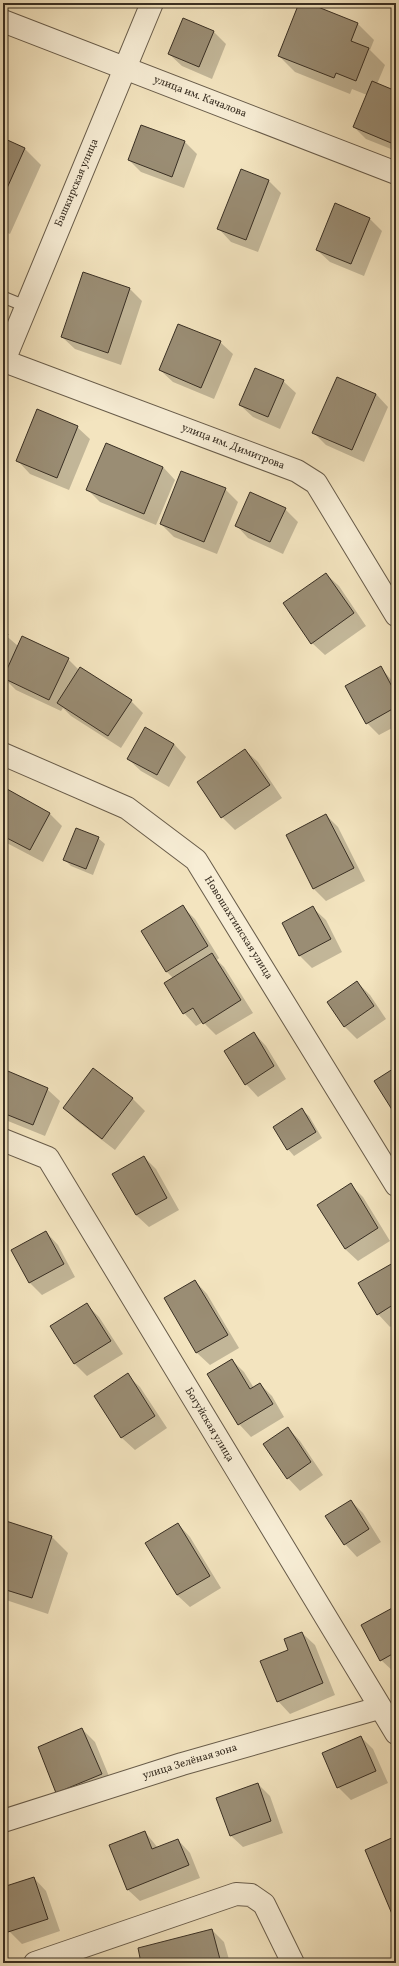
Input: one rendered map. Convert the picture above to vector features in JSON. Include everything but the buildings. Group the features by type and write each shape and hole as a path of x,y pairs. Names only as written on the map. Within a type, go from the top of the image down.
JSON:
{"street":[{"name":"Башкирская улица","path":"3,362 152,3"},
{"name":"улица им. Качалова","path":"3,21 396,173"},
{"name":"улица им. Димитрова","path":"3,362 297,471 316,483 396,615"},
{"name":"Новошахтинская улица","path":"3,754 128,808 196,860 396,1185"},
{"name":"Богуйская улица","path":"3,1140 48,1158 379,1708 396,1733"},
{"name":"улица Зелёная зона","path":"3,1821 182,1764 379,1708"},
{"path":"35,1963 236,1894 251,1895 264,1904 293,1963"}],"lane":[{"path":"3,297 25,306"}]}
